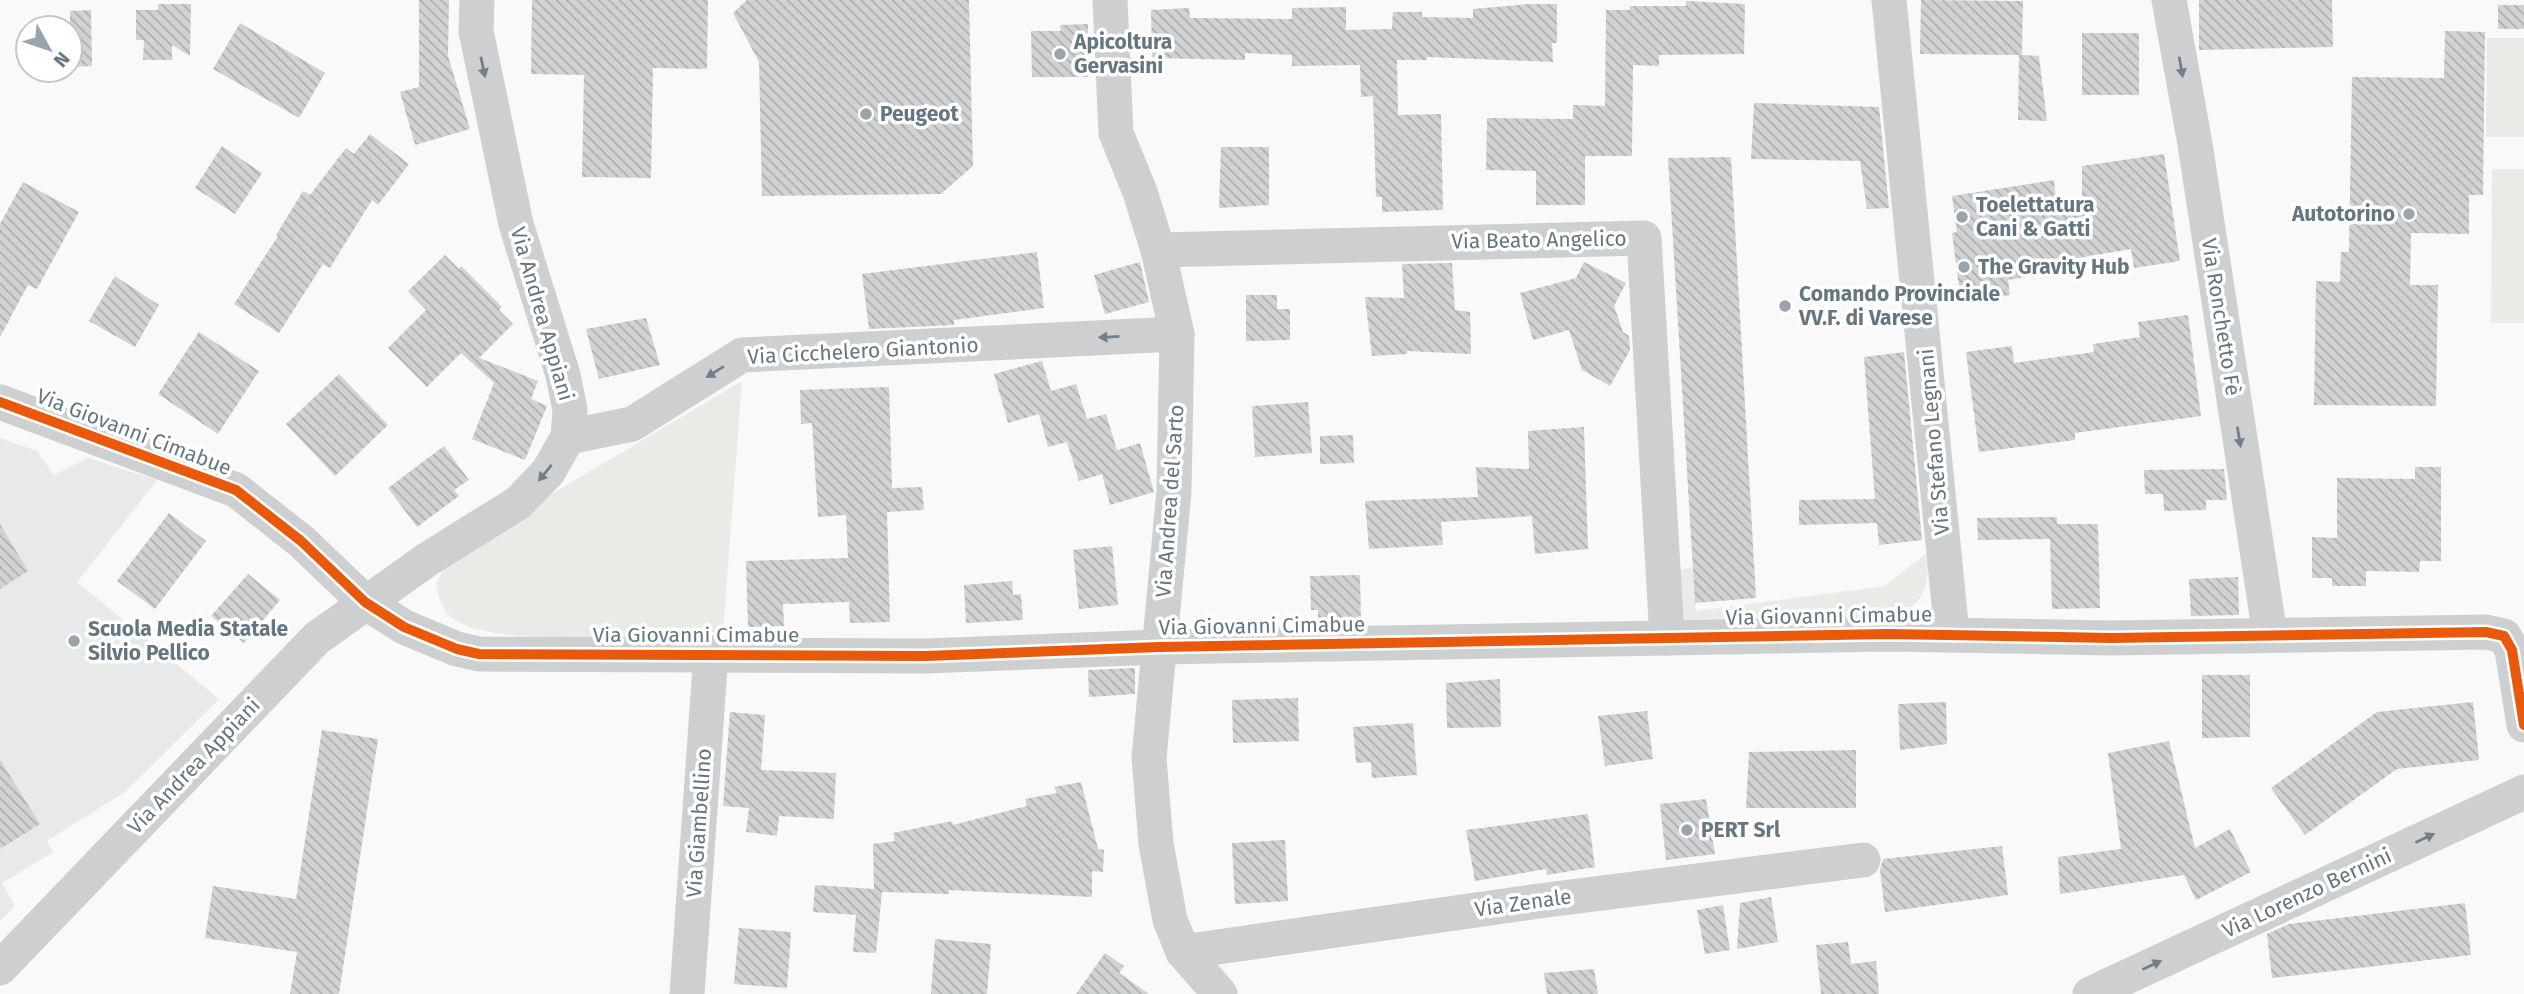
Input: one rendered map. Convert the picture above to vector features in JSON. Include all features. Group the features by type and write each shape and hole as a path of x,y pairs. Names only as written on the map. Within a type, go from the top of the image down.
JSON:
{"street":[{"name":"Via Andrea Appiani","path":"0,968 317,638 365,602 518,503 548,472 568,437 570,410 563,375 516,224 476,31 477,0"},
{"name":"Via Andrea del Sarto","path":"1110,0 1116,134 1140,192 1158,250 1177,334 1174,491 1149,758 1156,844 1170,920 1183,952 1212,991"},
{"name":"Via Stefano Legnani","path":"1889,0 1952,634"},
{"name":"Via Ronchetto Fè","path":"2169,0 2270,635"},
{"name":"Via Beato Angelico","path":"1158,250 1644,238 1667,638"},
{"name":"Via Cicchelero Giantonio","path":"568,437 632,424 742,355 1177,334"},
{"name":"Via Giovanni Cimabue","path":"0,402 236,490 301,541 365,602 404,627 457,649 479,654 926,656 1159,647 1667,638 1952,634 2111,638 2486,632 2504,636 2512,650 2524,725"},
{"name":"Via Giambellino","path":"687,994 711,653"},
{"name":"Via Lorenzo Bernini","path":"2090,994 2524,792"},
{"name":"Via Zenale","path":"1183,952 1525,903 1863,860"}],"shaded area":[{"path":"2487,38 2524,38 2524,137 2486,137"},
{"path":"2492,169 2524,169 2524,323 2491,323"},
{"path":"742,381 723,631 624,637 545,638 478,629 455,620 447,613 439,598 436,583 450,559 474,540"},
{"name":"Scuola Media Statale Silvio Pellico","path":"0,438 37,451 54,475 88,458 157,480 77,582 219,699 125,792 47,841 53,852 2,883 15,906 0,921"},
{"path":"1929,551 1922,594 1910,607 1887,617 1682,621 1671,572 1692,567 1696,611 1885,586"}],"building":[{"path":"419,0 449,0 448,56 470,129 415,145 400,92 419,87"},
{"path":"532,0 708,0 707,69 653,68 651,178 582,177 584,75 531,74"},
{"name":"Peugeot","path":"747,0 969,0 973,166 941,194 762,196 759,62 733,13"},
{"path":"1921,0 2023,1 2022,55 2039,56 2047,121 2018,120 2019,55 1920,54"},
{"path":"2199,0 2332,0 2333,47 2199,50"},
{"path":"1686,1 1745,4 1744,54 1659,55 1659,66 1633,65 1632,156 1585,156 1585,205 1536,205 1536,171 1486,170 1487,118 1573,119 1573,105 1605,106 1606,10 1630,10 1630,6 1686,6"},
{"path":"158,4 191,4 190,56 172,45 172,60 143,60 144,40 136,40 136,10 158,10"},
{"path":"1557,4 1557,43 1552,43 1553,62 1427,57 1427,60 1397,60 1398,115 1441,114 1443,210 1382,212 1382,197 1376,197 1373,96 1361,97 1360,65 1292,66 1292,55 1245,53 1245,60 1152,58 1151,10 1189,8 1190,18 1292,19 1292,8 1346,7 1346,30 1392,29 1393,12 1422,12 1422,17 1473,18 1473,9"},
{"path":"2498,5 2524,5 2524,29 2498,29"},
{"path":"91,10 92,66 84,66 84,14 70,14 70,11"},
{"path":"240,23 325,73 299,118 213,69"},
{"name":"Apicoltura Gervasini","path":"1088,24 1088,77 1032,77 1031,31 1061,31 1060,25"},
{"name":"Autotorino","path":"2445,31 2485,32 2483,195 2469,195 2469,234 2411,233 2410,285 2438,285 2436,406 2314,405 2316,281 2340,282 2341,252 2349,252 2352,77 2444,78"},
{"path":"2082,33 2139,33 2139,95 2082,95"},
{"path":"1754,103 1879,107 1889,208 1867,209 1860,161 1751,159"},
{"path":"370,134 409,164 378,205 372,200 330,268 323,264 279,333 234,304 278,236 276,235 303,191 310,195 346,148 354,154"},
{"path":"222,146 262,173 235,214 195,188"},
{"path":"1221,147 1269,147 1269,205 1219,208"},
{"path":"2164,154 2180,261 2134,268 2131,249 2055,262 2056,272 2008,280 2010,295 1961,302 1952,233 1957,232 1952,196 2054,180 2057,210 2082,209 2082,166"},
{"path":"1731,157 1756,598 1695,603 1668,158"},
{"path":"23,182 79,212 37,289 28,285 0,337 0,224"},
{"path":"1037,252 1044,308 954,320 954,325 869,329 862,274"},
{"path":"445,255 459,269 461,266 502,307 499,310 513,324 479,358 538,381 531,399 547,406 525,460 472,439 494,383 461,353 427,387 388,348 426,310 408,291"},
{"path":"1140,262 1149,302 1105,314 1094,275"},
{"path":"1584,262 1626,283 1614,306 1623,332 1629,336 1630,350 1610,386 1582,370 1569,330 1533,340 1520,293 1576,278"},
{"path":"1452,263 1455,310 1470,312 1471,354 1407,351 1407,354 1372,356 1365,297 1404,298 1402,264"},
{"path":"115,276 159,305 135,347 89,321"},
{"path":"1246,295 1277,295 1277,309 1290,309 1290,340 1246,341"},
{"path":"2188,315 2201,416 2075,433 2075,440 1979,452 1966,352 2012,346 2014,363 2094,352 2093,344 2140,337 2138,322"},
{"path":"646,318 660,365 599,379 586,329"},
{"path":"199,332 259,371 218,434 158,394"},
{"path":"1904,352 1922,540 1879,545 1877,523 1799,525 1799,500 1875,499 1864,357"},
{"path":"1042,361 1051,391 1076,384 1087,419 1106,414 1117,450 1140,443 1154,492 1110,505 1102,474 1079,481 1067,442 1048,447 1039,414 1008,423 994,374"},
{"path":"339,374 388,425 335,476 286,424"},
{"path":"889,387 892,488 922,487 924,510 887,512 890,622 850,623 849,602 783,604 784,626 748,627 746,561 848,558 846,515 818,517 812,423 801,424 800,390"},
{"path":"1308,402 1312,453 1255,457 1252,406"},
{"path":"1584,427 1588,549 1535,554 1532,516 1441,522 1443,545 1369,549 1365,501 1478,497 1476,467 1529,469 1528,431"},
{"path":"1353,435 1354,463 1320,464 1320,436"},
{"path":"444,446 469,480 454,490 459,496 417,527 388,488"},
{"path":"2415,467 2441,467 2441,561 2420,561 2419,572 2366,571 2366,586 2332,586 2332,578 2312,578 2312,537 2337,538 2337,478 2415,479"},
{"path":"2224,469 2227,500 2206,500 2206,510 2164,511 2163,494 2145,494 2144,470"},
{"path":"169,513 206,541 155,609 117,581"},
{"path":"2057,517 2057,524 2098,524 2100,608 2052,609 2050,539 1978,540 1977,518"},
{"path":"0,524 28,571 0,589"},
{"path":"1112,546 1118,605 1079,609 1073,550"},
{"path":"248,574 280,600 244,643 211,616"},
{"path":"1360,575 1361,622 1318,623 1318,610 1311,610 1310,576"},
{"path":"2238,577 2239,615 2191,616 2189,579"},
{"path":"1012,581 1013,595 1021,594 1023,620 966,623 964,585"},
{"path":"1135,668 1135,694 1089,697 1088,670"},
{"path":"2202,675 2250,675 2250,737 2202,738"},
{"path":"1500,679 1501,727 1447,728 1446,683"},
{"path":"1298,698 1299,741 1233,743 1232,700"},
{"path":"1946,702 1947,744 1900,750 1898,704"},
{"path":"2473,702 2479,760 2397,769 2305,835 2271,788 2377,712"},
{"path":"1647,711 1653,759 1605,766 1598,716"},
{"path":"730,712 765,715 761,770 836,773 834,819 779,816 777,836 746,832 749,808 723,806"},
{"path":"1413,723 1417,775 1372,778 1371,762 1356,763 1353,727"},
{"path":"322,730 378,739 339,994 290,994 297,952 205,938 213,886 296,899"},
{"path":"2169,741 2195,848 2230,829 2251,872 2196,900 2184,875 2060,894 2058,857 2121,849 2108,753"},
{"path":"1856,750 1856,808 1746,808 1749,752"},
{"path":"0,760 40,824 0,849"},
{"path":"1081,782 1098,849 1104,850 1103,872 1092,871 1092,897 949,890 949,894 882,892 876,953 853,952 856,915 813,912 815,885 874,889 873,844 895,841 893,833 952,821 953,825 1027,806 1025,799 1057,793 1054,787"},
{"path":"1706,799 1715,854 1666,860 1660,804"},
{"path":"1588,814 1595,867 1547,875 1546,869 1475,881 1466,830"},
{"path":"1285,840 1288,901 1235,904 1232,843"},
{"path":"2002,846 2008,895 1885,912 1880,870 1883,859"},
{"path":"1771,897 1778,942 1737,949 1740,903"},
{"path":"2465,903 2471,955 2272,978 2267,934 2289,924"},
{"path":"1723,905 1730,950 1705,954 1697,910"},
{"path":"739,928 791,932 787,988 734,984"},
{"path":"935,939 991,944 987,994 931,994"},
{"path":"1848,942 1851,964 1876,961 1879,994 1821,994 1816,945"},
{"path":"1105,953 1124,966 1119,973 1149,994 1076,994"},
{"path":"1594,969 1598,994 1547,994 1544,973"}],"cycle path":[{"path":"0,402 236,490 301,541 365,602 404,627 457,649 479,654 926,656 1159,647 1888,634 2111,638 2486,632 2504,636 2512,650 2524,725"}],"place":[{"name":"Apicoltura Gervasini","path":"1060,54"},
{"name":"Peugeot","path":"866,114"},
{"name":"Autotorino","path":"2409,214"},
{"name":"Toelettatura Cani & Gatti","path":"1962,217"},
{"name":"The Gravity Hub","path":"1964,267"},
{"name":"Comando Provinciale VV.F. di Varese","path":"1785,306"},
{"name":"Scuola Media Statale Silvio Pellico","path":"74,641"},
{"name":"PERT Srl","path":"1687,830"}]}
